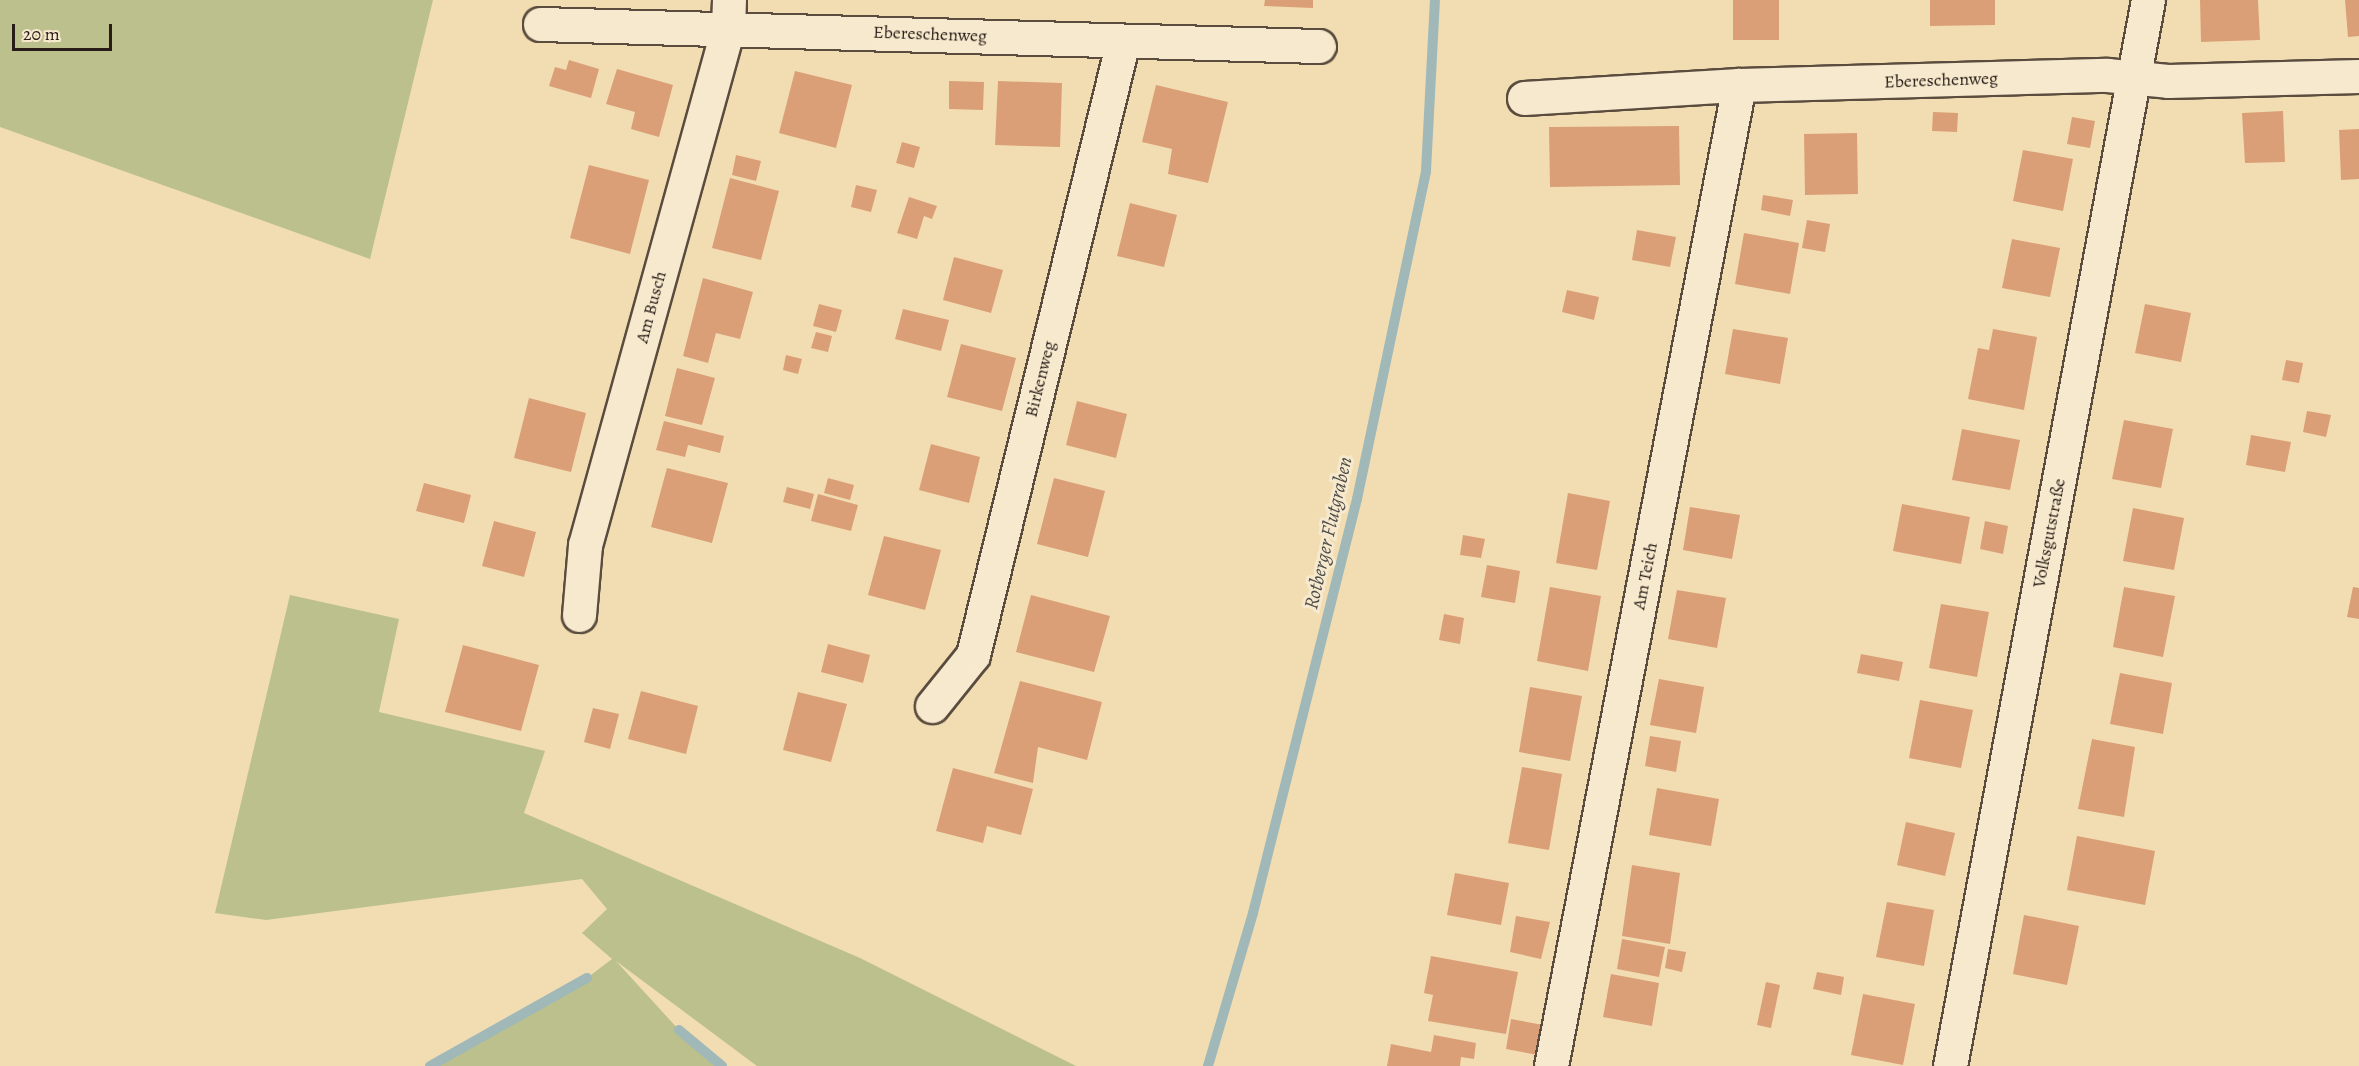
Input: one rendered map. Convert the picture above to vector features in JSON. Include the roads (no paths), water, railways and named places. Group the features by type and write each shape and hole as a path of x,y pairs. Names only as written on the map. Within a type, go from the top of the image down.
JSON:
{"street":[{"name":"Volksgutstraße","path":"1950,1066 2148,0"},
{"name":"Ebereschenweg","path":"540,24 729,14 1123,41 1319,46"},
{"name":"Am Busch","path":"579,615 585,545 729,14"},
{"name":"Birkenweg","path":"933,706 973,655 1123,41"},
{"name":"Ebereschenweg","path":"1524,98 1739,86 2107,75 2168,81 2359,76"},
{"name":"Am Teich","path":"1551,1066 1739,86"}],"waterway":[{"name":"Rotberger Flutgraben","path":"1208,1066 1253,913 1357,499 1426,171 1435,0"},
{"path":"430,1066 587,978"},
{"path":"679,1030 722,1066"}]}
